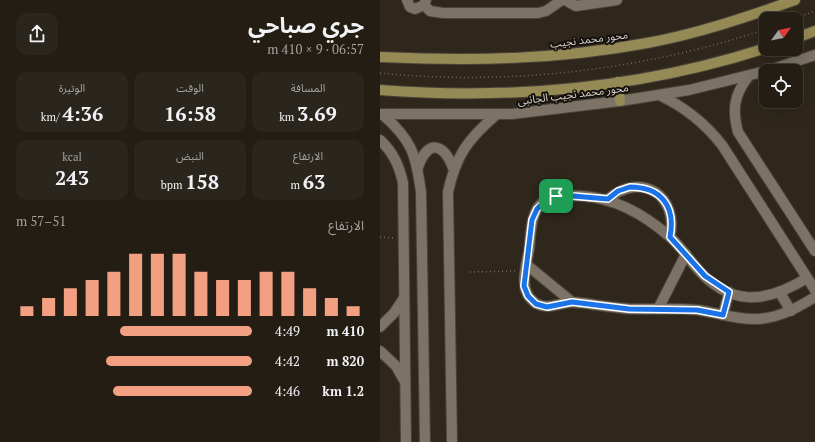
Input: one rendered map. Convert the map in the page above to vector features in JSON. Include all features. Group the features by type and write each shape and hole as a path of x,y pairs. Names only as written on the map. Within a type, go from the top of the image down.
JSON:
{"main road":[{"name":"محور محمد نجيب","path":"380,57 447,60 499,59 606,50 648,43 726,23 796,0"},
{"path":"803,35 815,30"},
{"path":"380,90 442,93 534,91 618,82 707,65 759,50"},
{"path":"618,82 620,101"}],"street":[{"path":"407,0 410,7 415,9 425,3 430,11 442,13 538,13 546,11 564,0 576,6 617,0"},
{"name":"محور محمد نجيب الجانبى","path":"788,64 815,55"},
{"name":"محور محمد نجيب الجانبى","path":"382,115 496,115 620,101 659,95 759,74"},
{"path":"748,77 739,88 734,102 734,118 738,132 815,251"},
{"path":"659,95 694,115 709,129 722,145 815,290"},
{"path":"382,115 403,135 411,147 418,167 421,192 425,442"},
{"path":"452,442 448,192 454,168 464,148 479,130 496,115"},
{"path":"380,140 392,152 399,167 403,183 405,382 404,440"},
{"path":"418,167 422,155 428,149 436,148 444,150 454,168"},
{"path":"608,199 618,191 630,187 643,187 655,192 664,200 671,212 673,224 670,237"},
{"path":"807,278 780,293 754,297 729,292 705,276 670,237 645,218 608,199 556,196 545,201 537,209 532,220 524,286 528,296 536,304 547,307 572,302 629,309 697,310 746,319 769,318 791,311 815,297"},
{"path":"658,309 686,254"},
{"path":"526,268 572,302"},
{"path":"723,315 729,292"},
{"path":"780,293 791,311"},
{"path":"380,327 394,313 404,298"},
{"path":"380,351 396,366 405,382"}],"path":[{"path":"803,15 815,11"},
{"path":"380,73 429,76 499,76 609,67 713,45 759,31"},
{"path":"380,237 403,238"},
{"path":"470,272 526,268"}],"route":[{"path":"630,187 643,187 655,192 664,200 671,212 673,224 670,237 705,276 716,285 729,292 723,315 697,310 629,309 572,302 547,307 536,304 528,296 524,286 532,220 537,209 545,201 556,196 591,196 608,199 618,191 630,187"}]}
